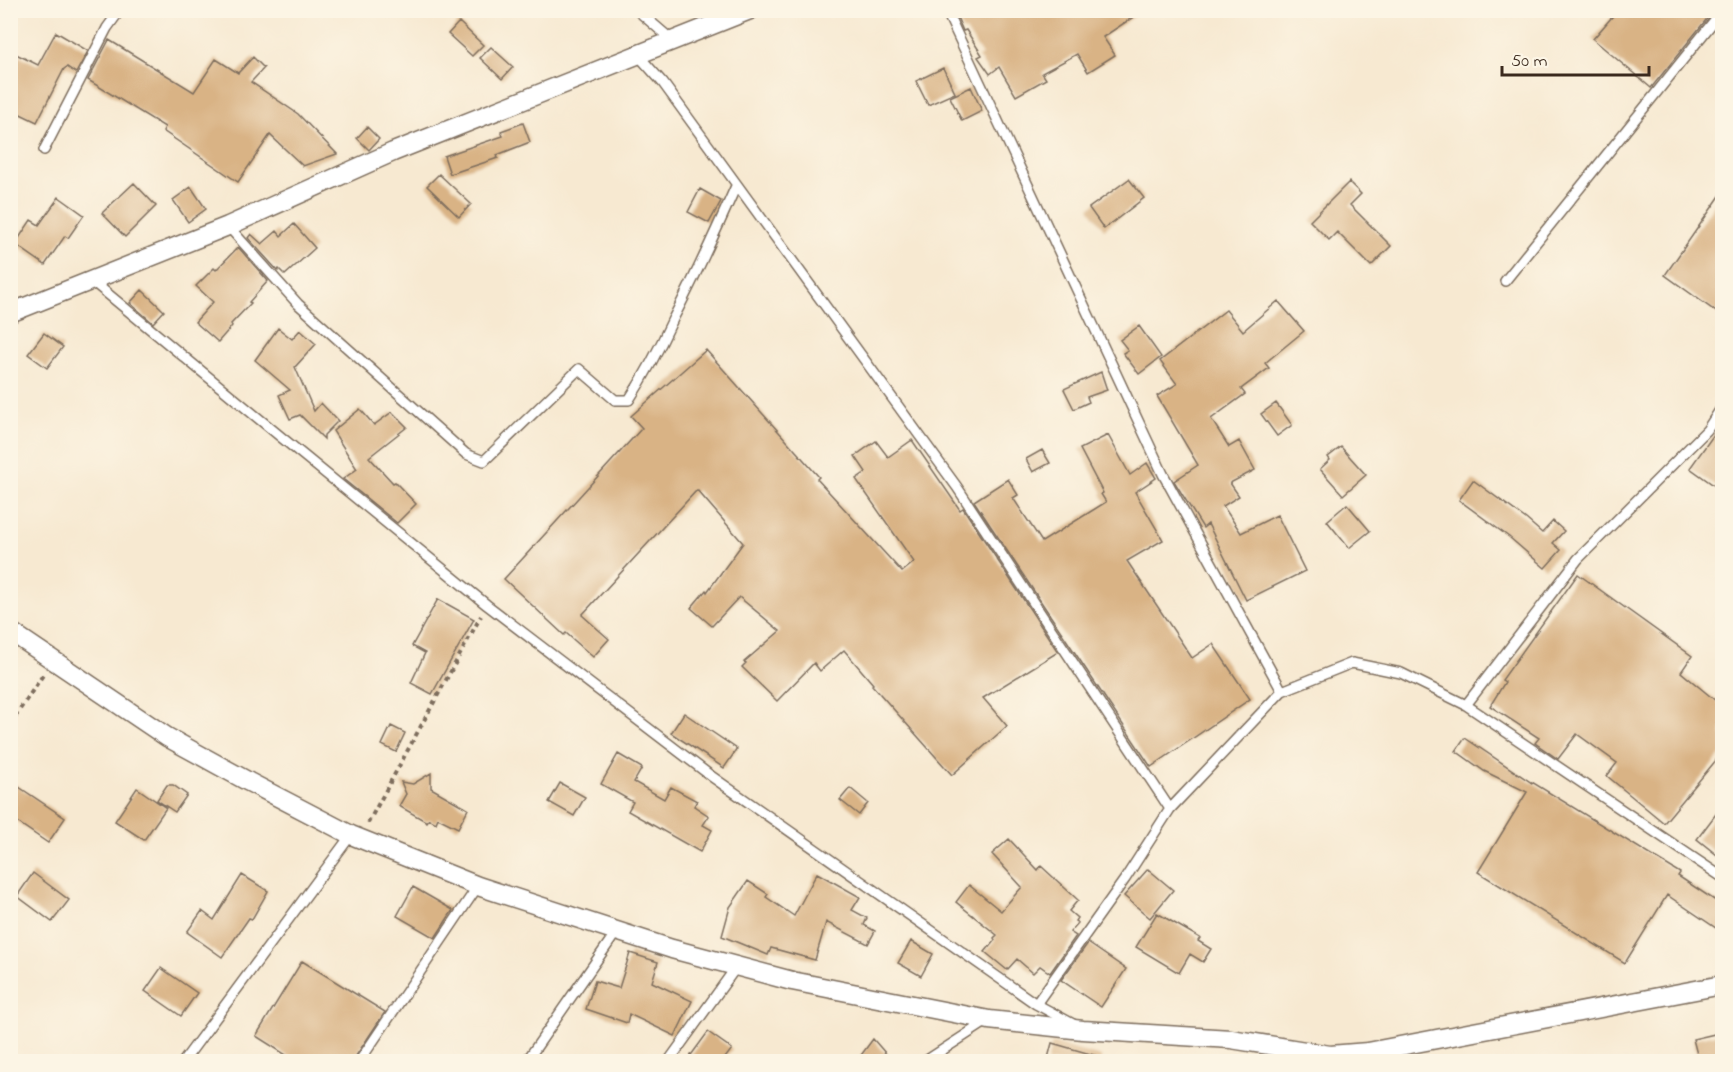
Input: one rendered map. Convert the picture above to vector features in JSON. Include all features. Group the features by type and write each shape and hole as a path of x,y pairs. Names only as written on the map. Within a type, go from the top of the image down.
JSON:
{"street":[{"path":"10,313 228,226 393,152 750,10"},
{"path":"10,631 167,737 355,837 478,886 672,949 792,981 989,1020 1083,1030 1231,1039 1342,1058 1722,985"}],"lane":[{"path":"44,150 107,28 120,10"},
{"path":"637,10 673,41"},
{"path":"946,10 1163,474 1282,691"},
{"path":"1505,281 1722,11"},
{"path":"638,55 663,83 957,487 1170,809"},
{"path":"228,226 298,304 466,454 484,461 579,369 615,400 628,399 641,382 698,271 736,186"},
{"path":"91,280 487,604 711,776 1036,1004 1083,1030"},
{"path":"1466,705 1578,559 1707,430 1722,407"},
{"path":"1036,1004 1125,879 1170,809 1282,691 1352,663 1401,673 1466,705 1722,877"},
{"path":"183,1062 355,837"},
{"path":"359,1062 478,886"},
{"path":"526,1062 617,931"},
{"path":"668,1062 737,966"},
{"path":"924,1062 989,1020"}],"path":[{"path":"355,837 487,604"},
{"path":"10,724 53,659"}],"building":[{"path":"954,10 1144,10 1103,37 1115,55 1088,72 1077,54 1042,73 1046,79 1016,96 999,67 990,74 978,57 982,55 966,30 963,31"},
{"path":"1618,10 1714,10 1651,88 1593,39"},
{"path":"459,22 483,45 472,56 448,34"},
{"path":"56,32 88,51 76,73 67,67 64,69 37,122 10,109 10,51 38,65"},
{"path":"109,40 194,92 216,59 238,73 253,57 264,68 251,82 298,114 337,154 303,166 270,135 238,182 163,131 165,127 88,80"},
{"path":"491,47 513,67 502,79 480,58"},
{"path":"943,68 955,93 928,105 916,81"},
{"path":"971,87 982,111 962,121 950,97"},
{"path":"523,123 530,142 497,155 498,158 450,174 444,156 503,136 501,131"},
{"path":"367,127 379,139 369,150 357,138"},
{"path":"439,174 471,204 459,217 427,186"},
{"path":"1129,179 1144,198 1104,229 1089,208"},
{"path":"1349,182 1361,194 1350,205 1391,246 1371,266 1337,232 1329,240 1310,221"},
{"path":"134,183 156,206 125,237 102,213"},
{"path":"191,187 206,209 188,222 173,200"},
{"path":"700,189 721,201 709,223 688,212"},
{"path":"1722,193 1722,316 1665,275"},
{"path":"59,197 84,215 68,238 65,236 45,265 15,244 31,220 39,225"},
{"path":"294,224 315,248 285,275 279,269 278,271 248,238 251,234 262,244 277,231 281,236"},
{"path":"238,247 268,281 218,342 195,322 213,302 196,286 214,268 216,270"},
{"path":"142,290 164,311 153,323 130,303"},
{"path":"1278,301 1304,331 1265,363 1269,368 1241,389 1245,394 1211,419 1229,447 1239,441 1255,470 1230,483 1239,496 1223,506 1241,533 1277,515 1305,571 1246,600 1208,524 1203,528 1174,481 1198,465 1157,396 1177,384 1160,361 1226,310 1243,331"},
{"path":"1139,326 1161,357 1139,374 1123,353 1128,350 1120,340"},
{"path":"278,328 292,339 300,330 316,344 295,367 314,411 321,403 338,421 324,435 324,439 300,415 290,419 279,395 290,390 255,360"},
{"path":"44,333 63,347 47,368 28,354"},
{"path":"706,350 819,477 817,479 902,572 914,562 856,479 866,472 855,456 876,441 888,457 912,440 960,510 963,508 1058,652 983,698 1007,726 952,775 844,650 820,671 814,663 777,701 742,667 746,663 744,662 780,631 739,597 712,626 691,608 706,590 707,592 743,543 697,490 582,615 609,639 593,657 566,633 564,635 504,579 642,428 631,416"},
{"path":"1101,372 1107,390 1087,397 1089,402 1074,409 1064,389"},
{"path":"1276,403 1292,425 1277,436 1261,414"},
{"path":"360,409 374,425 392,412 407,427 369,457 416,504 397,523 343,479 357,469 333,431"},
{"path":"1722,423 1722,491 1690,468"},
{"path":"1108,435 1130,475 1147,463 1156,478 1135,492 1163,540 1127,561 1192,658 1213,644 1250,699 1151,767 974,501 1008,479 1018,495 1013,498 1042,542 1106,502 1080,449"},
{"path":"1341,447 1366,475 1343,495 1320,469 1330,460 1328,457"},
{"path":"1042,450 1050,463 1033,472 1026,459"},
{"path":"1473,480 1542,533 1553,521 1564,531 1553,543 1561,550 1545,568 1509,537 1459,500"},
{"path":"1347,504 1370,531 1349,548 1327,521"},
{"path":"1578,574 1692,656 1681,672 1722,706 1722,753 1664,823 1607,776 1617,763 1577,734 1558,759 1535,743 1539,738 1490,706 1505,682 1502,680"},
{"path":"438,599 474,619 432,694 411,683 425,653 412,646"},
{"path":"684,713 737,749 724,768 671,733"},
{"path":"391,726 405,733 396,752 382,745"},
{"path":"1465,738 1532,783 1680,873 1678,876 1722,905 1722,932 1667,895 1625,963 1478,872 1527,792 1484,771 1456,751"},
{"path":"618,754 642,768 634,782 664,799 671,787 697,801 694,806 709,816 703,825 712,830 700,852 628,811 633,802 601,784"},
{"path":"431,773 431,788 468,809 458,828 438,818 436,823 429,819 427,822 399,806 406,794 401,782 413,784"},
{"path":"10,781 65,818 48,843 10,817"},
{"path":"560,783 585,797 574,816 549,802"},
{"path":"167,785 173,785 187,795 175,812 157,800"},
{"path":"137,788 166,808 144,840 115,821"},
{"path":"850,788 868,803 859,815 840,800"},
{"path":"1722,806 1722,859 1697,839"},
{"path":"1009,839 1038,870 1041,866 1078,900 1069,911 1077,918 1075,921 1078,923 1070,932 1076,936 1050,973 1040,966 1033,973 1017,959 1007,970 985,952 997,935 956,902 969,885 1001,911 1022,887 992,854"},
{"path":"1148,869 1173,890 1150,918 1124,896"},
{"path":"33,873 69,900 52,922 17,896"},
{"path":"817,873 860,897 852,910 867,918 864,925 875,931 868,944 826,922 815,960 771,948 768,955 722,936 730,907 748,881 768,894 766,897 794,916"},
{"path":"242,875 268,891 252,919 249,918 222,957 187,932 202,911 214,920"},
{"path":"413,887 453,910 435,938 397,916"},
{"path":"1157,913 1200,938 1198,941 1211,949 1203,962 1190,954 1179,973 1136,947"},
{"path":"911,941 933,954 921,976 898,963"},
{"path":"1088,943 1126,969 1101,1007 1061,980"},
{"path":"630,953 658,962 652,982 692,1001 675,1036 629,1014 627,1023 586,1009 595,981 619,988"},
{"path":"302,961 385,1012 352,1062 297,1062 256,1036"},
{"path":"161,968 197,993 181,1016 145,991"},
{"path":"708,1032 732,1049 722,1062 686,1062"},
{"path":"1719,1033 1722,1062 1699,1062 1693,1039"},
{"path":"873,1039 893,1062 856,1062"},
{"path":"1052,1043 1101,1057 1101,1062 1047,1062"}]}
